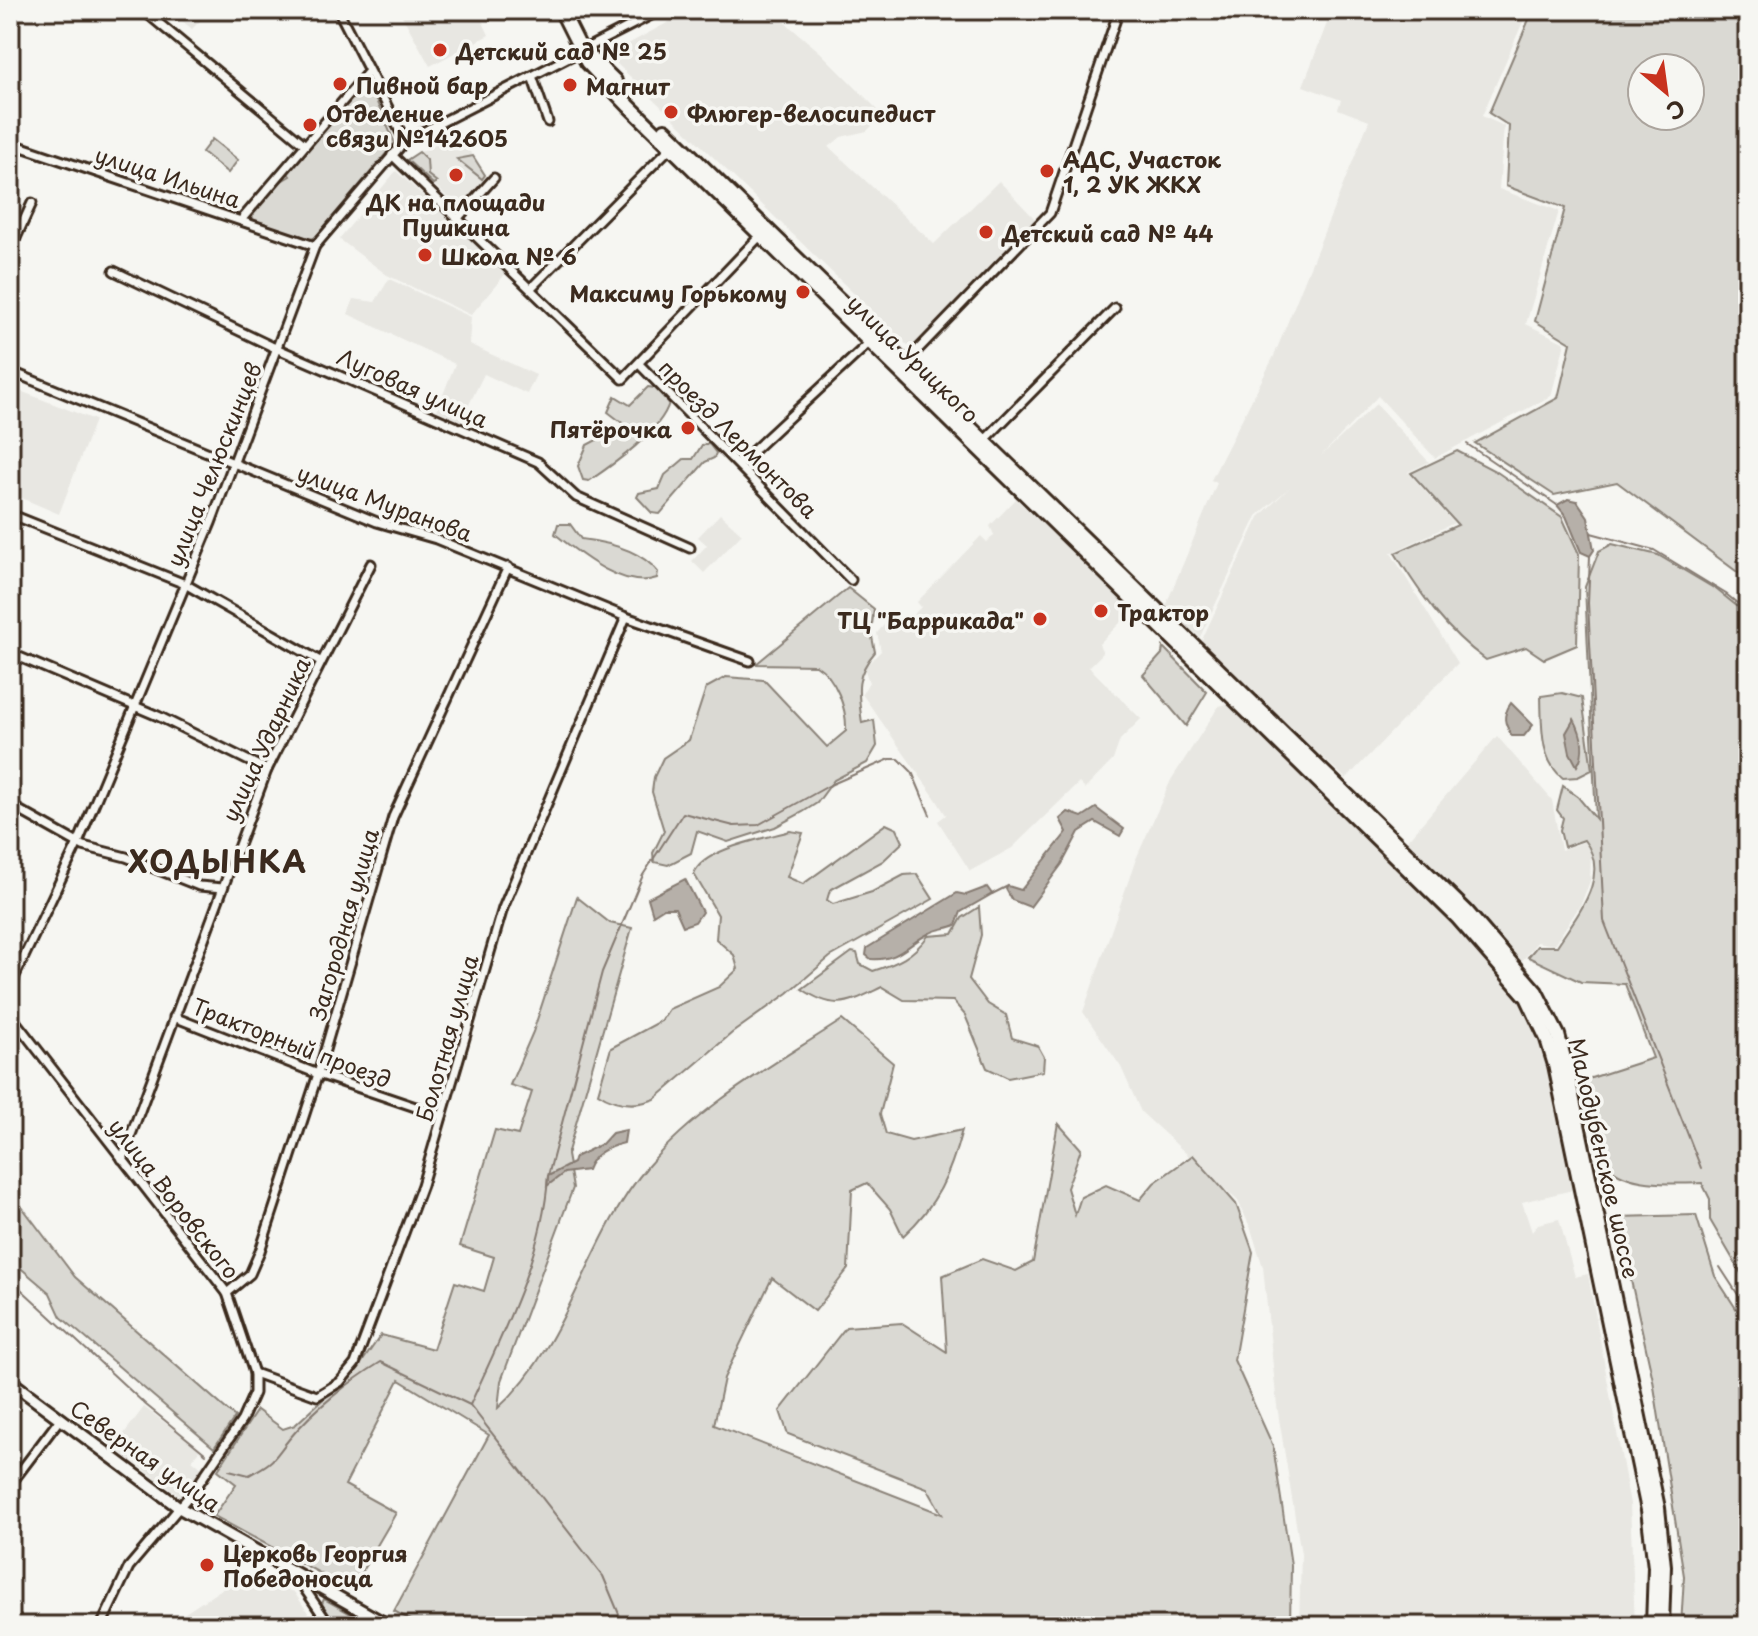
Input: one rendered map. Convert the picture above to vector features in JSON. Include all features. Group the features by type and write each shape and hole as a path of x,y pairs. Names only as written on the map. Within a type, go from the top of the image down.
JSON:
{"highway":[{"name":"улица Урицкого","path":"561,10 592,68 760,236 873,340 904,364 980,445"},
{"name":"улица Урицкого","path":"583,50 873,340 1227,685"},
{"name":"Малодубенское шоссе","path":"1227,685 1458,918 1511,975 1538,1017 1560,1088 1640,1462 1655,1567 1653,1626"},
{"name":"Малодубенское шоссе","path":"1227,685 1466,911 1519,968 1548,1013 1574,1096 1649,1460 1664,1566 1662,1626"}],"main road":[{"name":"Северная улица","path":"10,1381 180,1508 389,1626"}],"street":[{"path":"143,10 304,144"},
{"path":"338,10 405,141"},
{"name":"улица Челюскинцев","path":"10,1006 12,978 78,843 234,465 315,246 405,141 661,10"},
{"path":"904,364 1050,213 1119,10"},
{"path":"242,219 368,72"},
{"path":"532,76 548,122"},
{"name":"улица Ильина","path":"10,143 315,246"},
{"path":"531,288 670,148"},
{"name":"проезд Лермонтова","path":"392,155 623,379 639,364 740,463 851,580"},
{"path":"459,217 494,178"},
{"path":"10,251 32,203"},
{"path":"639,364 760,236"},
{"name":"Луговая улица","path":"114,271 538,462 576,497 690,548"},
{"path":"980,445 1115,308"},
{"path":"740,463 873,340"},
{"name":"улица Муранова","path":"10,371 377,522 508,567 626,617 750,661"},
{"path":"10,514 185,584 320,661"},
{"name":"улица Ударника","path":"122,1159 267,770 371,564"},
{"name":"Загородная улица","path":"227,1293 250,1274 318,1074 393,817 508,567"},
{"name":"Болотная улица","path":"254,1373 317,1396 340,1382 355,1364 422,1185 503,908 626,617"},
{"path":"10,653 133,706 267,770"},
{"path":"10,805 78,843 126,857 199,886 223,888"},
{"name":"улица Воровского","path":"10,1006 12,1017 227,1293 254,1373"},
{"name":"Тракторный проезд","path":"174,1017 318,1074 442,1116"},
{"path":"101,1626 129,1567 180,1508 242,1420 254,1393 254,1373"},
{"path":"10,1485 60,1419"},
{"path":"292,1571 330,1626"}],"shaded area":[{"path":"169,10 219,10 215,14 210,11 192,29"},
{"name":"Детский сад № 25","path":"399,10 477,10 489,35 430,66"},
{"path":"691,10 770,10 820,52 883,115 867,131 841,137 829,147 934,244 999,181 1035,219 913,351 610,57 615,51"},
{"path":"1332,10 1528,10 1482,116 1504,126 1499,189 1559,211 1526,324 1565,343 1551,396 1435,458 1378,396 1321,456 1376,404 1429,462 1408,472 1454,523 1391,553 1458,663 1346,779 1200,644 1259,517 1290,487 1257,516 1200,637 1165,607 1217,483 1211,480 1274,356 1369,121 1338,109 1341,100 1303,86"},
{"path":"1533,10 1748,10 1748,580 1617,482 1554,495 1475,443 1558,398 1571,343 1535,321 1565,208 1506,186 1509,126 1489,113"},
{"path":"363,85 371,89 395,143 315,238 309,239 253,220 252,212 273,186 290,176 287,172"},
{"path":"453,133 458,134 487,177 466,202 456,205 407,160"},
{"path":"212,139 238,160 228,173 202,152"},
{"path":"419,152 427,160 428,175 437,182 433,184 407,160"},
{"path":"473,156 485,175 482,179 457,159"},
{"name":"Школа № 6","path":"396,171 507,272 471,315 387,275 339,239"},
{"path":"389,279 471,317 469,344 536,375 527,394 484,374 461,421 437,410 455,364 348,314 354,299 375,302"},
{"path":"10,387 95,420 59,514 10,493"},
{"path":"648,387 655,388 669,403 657,425 623,456 589,481 583,480 578,466 587,445 604,436 624,438 629,428 608,412 615,396 630,405"},
{"path":"709,444 716,453 714,458 705,462 660,514 652,513 637,497 639,493 659,489 665,475 684,459 693,459 702,445"},
{"path":"1457,451 1497,472 1562,517 1579,554 1577,645 1544,659 1526,647 1486,660 1458,637 1435,611 1395,553 1458,525 1411,473"},
{"path":"1016,499 1112,589 1130,613 1099,644 1103,653 1089,667 1141,719 1120,740 1113,760 1085,789 1079,783 1012,848 970,871 938,821 946,815 862,694 869,682 864,668 881,651 877,633 885,624 893,621 901,626 907,621 921,607 917,602 981,536 987,542 994,535 990,526"},
{"path":"1568,499 1577,501 1588,517 1594,550 1590,556 1581,552 1566,516 1557,505"},
{"path":"720,514 742,534 704,573 692,561 707,545 698,537"},
{"path":"558,524 570,524 581,539 633,553 651,564 658,572 657,578 630,579 603,568 555,534"},
{"path":"1612,544 1658,555 1717,590 1748,615 1748,1285 1710,1220 1710,1199 1702,1183 1638,1181 1607,1165 1585,1080 1653,1058 1625,984 1581,982 1528,957 1537,946 1557,946 1582,908 1593,881 1592,853 1584,840 1564,847 1560,830 1563,818 1557,810 1563,786 1578,797 1596,819 1585,587 1599,551"},
{"path":"848,588 874,609 871,632 875,652 864,669 859,685 862,723 874,720 877,746 867,763 834,780 817,803 775,827 728,842 697,831 691,853 668,865 654,862 653,853 664,831 652,792 654,777 663,758 689,740 706,688 726,677 764,680 827,747 846,731 839,694 823,670 816,665 756,664"},
{"path":"1163,647 1207,692 1186,726 1143,675 1162,654"},
{"path":"1562,693 1582,698 1592,770 1578,777 1563,778 1555,770 1543,740 1541,696"},
{"path":"1511,703 1533,725 1524,736 1512,736 1507,727 1505,716"},
{"path":"1227,704 1482,953 1513,989 1532,1020 1548,1059 1577,1189 1522,1202 1532,1232 1538,1224 1559,1219 1575,1277 1588,1274 1630,1504 1635,1626 1299,1626 1301,1554 1277,1406 1263,1267 1251,1229 1238,1201 1141,1112 1121,1067 1083,1012 1136,859 1171,780 1219,706"},
{"path":"1574,719 1582,743 1577,766 1570,753 1566,733"},
{"path":"1497,736 1552,800 1561,850 1584,842 1591,852 1590,881 1581,904 1554,945 1537,942 1522,961 1406,842"},
{"path":"1096,808 1124,829 1120,836 1095,822 1079,832 1062,864 1030,907 1012,900 1006,889 1008,886 1021,890 1067,832 1060,819 1068,812 1082,817"},
{"path":"886,824 897,829 903,842 883,861 830,890 827,900 833,904 872,892 904,875 917,874 933,899 830,957 788,993 732,1033 655,1099 625,1104 598,1093 611,1048 661,1021 669,1009 719,987 738,969 734,955 716,939 718,915 694,874 699,865 736,846 790,831 803,833 787,877 803,884"},
{"path":"685,879 702,912 695,922 683,926 675,908 664,908 653,915 648,898"},
{"path":"987,887 992,894 961,912 956,925 933,931 889,957 871,959 866,955 867,948 957,893 966,895"},
{"path":"577,897 610,923 632,928 567,1155 573,1188 501,1381 498,1408 523,1382 543,1353 609,1225 648,1166 715,1104 842,1020 893,1063 880,1114 886,1134 911,1141 962,1130 957,1146 941,1188 925,1213 903,1236 890,1209 867,1183 852,1190 848,1269 815,1311 772,1278 724,1378 714,1425 942,1514 927,1488 788,1434 780,1411 846,1327 902,1323 947,1352 942,1276 982,1259 1016,1271 1033,1262 1058,1123 1081,1149 1067,1188 1075,1215 1081,1197 1106,1185 1140,1200 1154,1183 1193,1155 1236,1204 1253,1252 1234,1360 1273,1446 1291,1565 1290,1626 422,1626 394,1611 489,1435 399,1380 345,1485 396,1513 351,1590 214,1516 236,1484 218,1470 257,1410 283,1429 295,1425 360,1365 381,1335 433,1349 455,1282 484,1291 494,1257 460,1246 495,1130 518,1135 532,1092 510,1085 533,1032"},
{"path":"979,907 981,935 969,979 988,1004 1006,1015 1012,1038 1038,1046 1044,1057 1043,1071 1008,1078 987,1068 965,1015 953,1001 904,1000 882,987 851,1001 833,1003 802,989 852,952 857,953 860,964 873,971 897,962 928,936 953,934 962,918"},
{"path":"626,1130 624,1143 602,1152 593,1159 587,1170 564,1173 547,1186 548,1176 573,1163 575,1157 602,1144 612,1133"},
{"path":"10,1191 75,1277 235,1417 214,1448 61,1317 50,1293 10,1259"},
{"path":"1696,1215 1715,1276 1748,1327 1748,1626 1681,1626 1684,1576 1653,1380 1617,1217"},
{"path":"144,1407 200,1449 192,1460 203,1469 181,1497 114,1447"},
{"path":"242,1576 294,1592 317,1626 165,1626"},
{"path":"324,1599 372,1626 337,1626 322,1604"}],"waterway":[{"path":"1467,444 1557,505"},
{"path":"1591,533 1654,550 1726,594 1748,612"},
{"path":"1590,556 1588,603 1604,921 1701,1168"},
{"path":"229,1470 249,1475 273,1460 299,1427 321,1407 381,1362 470,1405 508,1322 530,1264 545,1205 548,1176 602,972 643,875 683,813 734,826 758,825 830,785 890,759 899,759 912,772 930,815"},
{"path":"992,894 1008,886"},
{"path":"1720,1267 1748,1310"},
{"path":"10,1279 146,1405 206,1454"},
{"path":"470,1405 603,1576 624,1626"}],"place":[{"name":"Детский сад № 25","path":"440,50"},
{"name":"Пивной бар","path":"340,84"},
{"name":"Магнит","path":"570,85"},
{"name":"Флюгер-велосипедист","path":"671,112"},
{"name":"Отделение связи №142605","path":"310,125"},
{"name":"АДС, Участок 1, 2 УК ЖКХ","path":"1047,171"},
{"name":"ДК на площади Пушкина","path":"456,175"},
{"name":"Детский сад № 44","path":"986,232"},
{"name":"Школа № 6","path":"425,255"},
{"name":"Максиму Горькому","path":"803,292"},
{"name":"Пятёрочка","path":"688,428"},
{"name":"Трактор","path":"1101,611"},
{"name":"ТЦ \"Баррикада\"","path":"1040,619"},
{"name":"Церковь Георгия Победоносца","path":"207,1565"}],"district":[{"name":"ХОДЫНКА","path":"218,860"}]}
